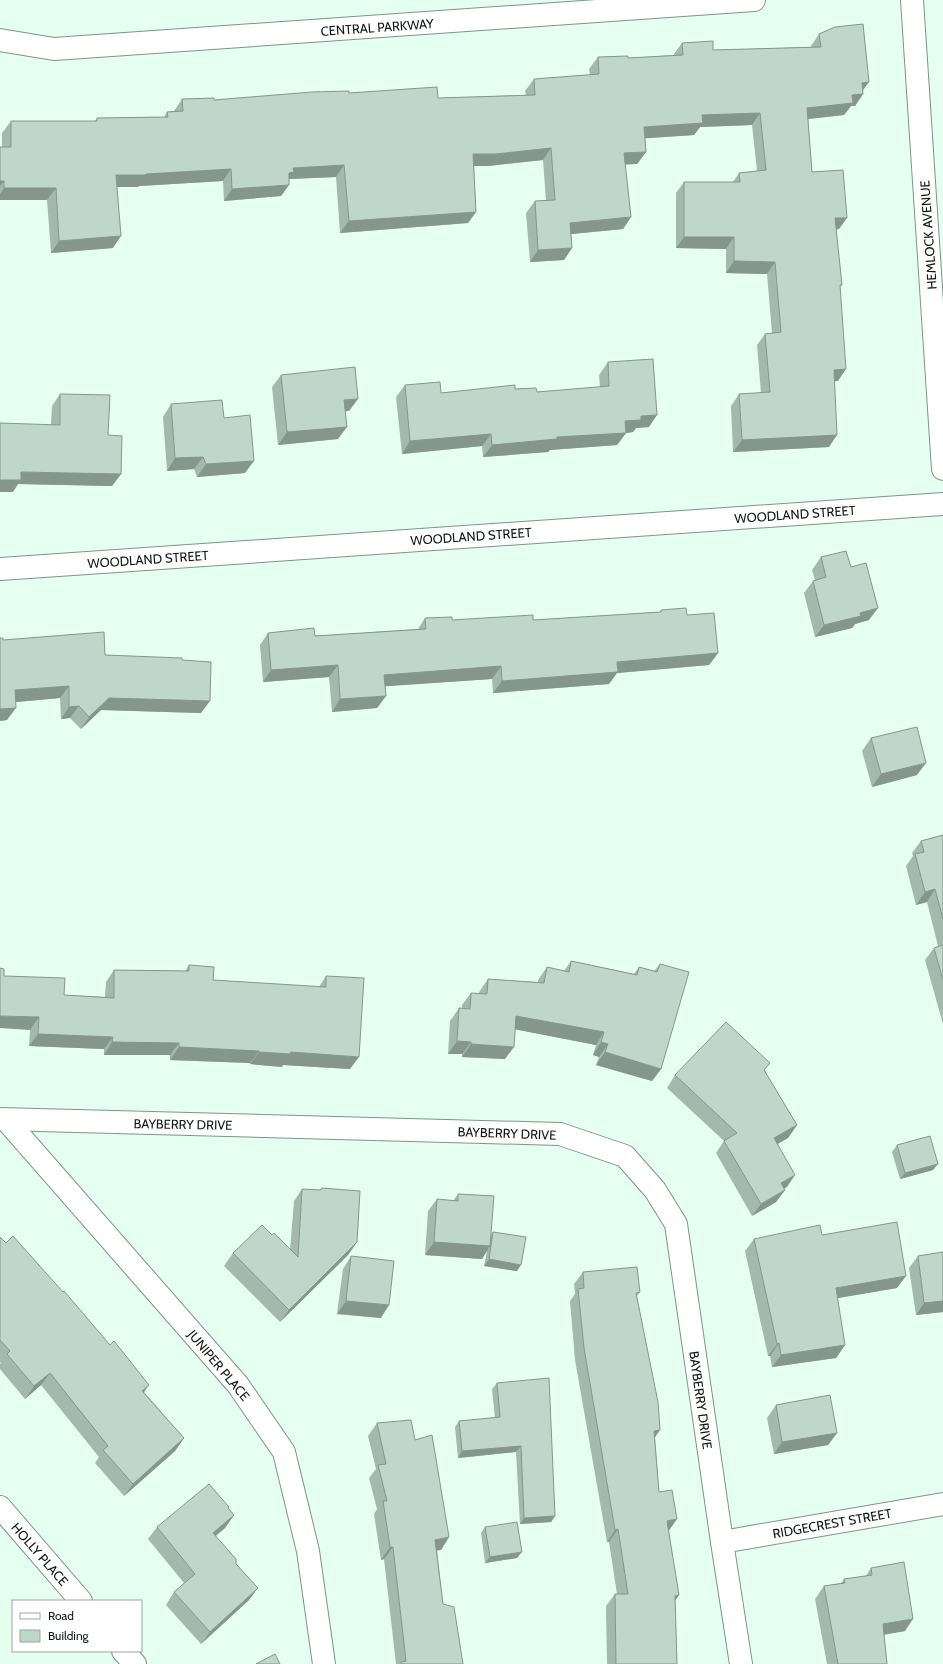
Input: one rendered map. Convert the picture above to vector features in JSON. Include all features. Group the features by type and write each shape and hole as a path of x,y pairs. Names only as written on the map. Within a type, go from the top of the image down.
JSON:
{"street":[{"name":"CENTRAL PARKWAY","path":"0,40 54,49 754,0"},
{"name":"HEMLOCK AVENUE","path":"912,0 943,469"},
{"name":"WOODLAND STREET","path":"0,569 943,504"},
{"name":"BAYBERRY DRIVE","path":"3,1120 560,1134 625,1156 654,1190 676,1224 741,1664"},
{"name":"JUNIPER PLACE","path":"3,1120 238,1385 284,1452 308,1551 324,1664"},
{"name":"RIDGECREST STREET","path":"722,1542 943,1504"},
{"name":"HOLLY PLACE","path":"0,1506 80,1600"},
{"path":"125,1652 135,1664"}],"building":[{"path":"863,24 869,82 862,83 863,94 852,95 853,103 807,108 812,172 843,170 847,218 835,218 842,285 840,285 846,369 834,370 837,435 742,440 739,394 770,392 765,334 781,332 775,262 734,261 734,237 684,237 684,182 740,182 739,173 766,170 760,113 702,115 703,123 644,127 646,152 624,153 631,217 570,223 572,248 538,250 535,201 555,200 551,148 496,154 473,154 476,212 349,221 344,165 293,168 294,172 289,173 289,185 232,189 231,169 146,175 116,175 121,236 59,241 56,188 4,188 4,181 0,181 0,147 11,147 11,121 97,121 97,118 168,117 167,112 183,111 182,99 214,98 214,100 312,92 349,91 349,93 437,87 438,98 535,95 534,79 599,74 598,57 628,56 628,58 683,55 682,43 713,41 713,50 821,47 819,34 835,27"},
{"path":"653,359 657,415 641,416 641,420 625,421 626,433 557,437 557,439 492,445 491,434 410,441 405,385 440,382 441,393 515,385 515,389 536,388 537,392 609,386 608,362"},
{"path":"355,367 358,399 344,400 347,427 287,432 281,375"},
{"path":"60,394 110,395 108,435 122,436 121,474 21,472 21,480 0,480 0,423 60,425"},
{"path":"222,400 224,418 250,415 254,461 206,464 203,457 175,458 171,404"},
{"path":"846,551 851,567 866,563 878,608 860,613 861,616 824,625 813,581 826,577 821,557"},
{"path":"686,608 687,615 714,613 718,653 617,662 618,672 502,681 501,666 384,675 386,696 340,699 338,665 271,670 268,633 314,628 315,636 426,629 425,618 452,617 452,620 533,615 533,620 661,612 661,610"},
{"path":"104,632 105,655 182,658 182,660 211,662 210,701 109,698 89,717 79,706 69,707 69,686 15,690 16,708 0,709 0,638 3,638 3,640"},
{"path":"917,727 926,763 881,774 871,738"},
{"path":"943,835 943,919 935,889 925,892 915,854 924,852 921,841"},
{"path":"943,945 943,980 934,948"},
{"path":"571,961 637,975 639,967 657,972 660,964 689,972 661,1069 605,1052 608,1044 601,1042 604,1032 516,1016 514,1047 471,1044 471,1042 457,1041 459,1008 470,1009 471,993 487,994 488,979 544,983 547,967 569,972"},
{"path":"189,965 214,967 213,980 326,987 326,976 364,978 359,1057 291,1052 290,1054 179,1047 179,1043 112,1042 113,1037 38,1034 39,1017 0,1016 0,968 4,969 4,976 65,978 64,995 114,998 114,970 189,971"},
{"path":"726,1022 770,1063 764,1070 797,1125 774,1138 795,1175 781,1183 785,1190 761,1204 724,1141 737,1133 675,1075"},
{"path":"930,1136 938,1164 905,1173 897,1145"},
{"path":"322,1188 360,1191 357,1242 289,1310 233,1253 262,1225 272,1235 274,1233 298,1257 302,1189 321,1190"},
{"path":"458,1194 494,1196 490,1246 434,1242 437,1199 458,1201"},
{"path":"897,1222 906,1276 836,1288 845,1345 781,1355 779,1343 777,1344 754,1239 820,1225 822,1235"},
{"path":"493,1232 526,1237 521,1265 489,1259"},
{"path":"13,1236 63,1292 64,1291 110,1345 114,1341 149,1385 142,1391 184,1438 133,1484 103,1450 108,1446 50,1373 34,1386 7,1354 10,1351 0,1340 0,1237 6,1243"},
{"path":"943,1252 943,1301 924,1303 918,1256"},
{"path":"351,1256 394,1261 389,1305 346,1301"},
{"path":"637,1267 640,1292 636,1293 658,1402 660,1430 654,1431 659,1492 672,1490 677,1519 667,1521 679,1595 675,1596 677,1664 616,1664 615,1594 628,1594 618,1529 615,1530 584,1348 578,1289 584,1288 583,1272"},
{"path":"549,1378 555,1516 524,1518 521,1446 462,1451 459,1421 500,1417 497,1383"},
{"path":"830,1395 837,1433 782,1442 776,1405"},
{"path":"411,1420 415,1440 432,1435 449,1537 435,1540 443,1604 454,1607 463,1664 401,1664 401,1662 406,1661 393,1547 390,1547 383,1501 387,1501 378,1465 386,1464 377,1423"},
{"path":"209,1484 234,1515 213,1533 236,1559 236,1564 258,1588 210,1632 174,1592 195,1574 157,1527"},
{"path":"517,1522 522,1552 490,1557 485,1527"},
{"path":"904,1562 913,1619 883,1624 887,1664 838,1664 824,1586 845,1583 844,1579 872,1575 871,1568"},
{"path":"275,1654 280,1664 256,1664"}]}
